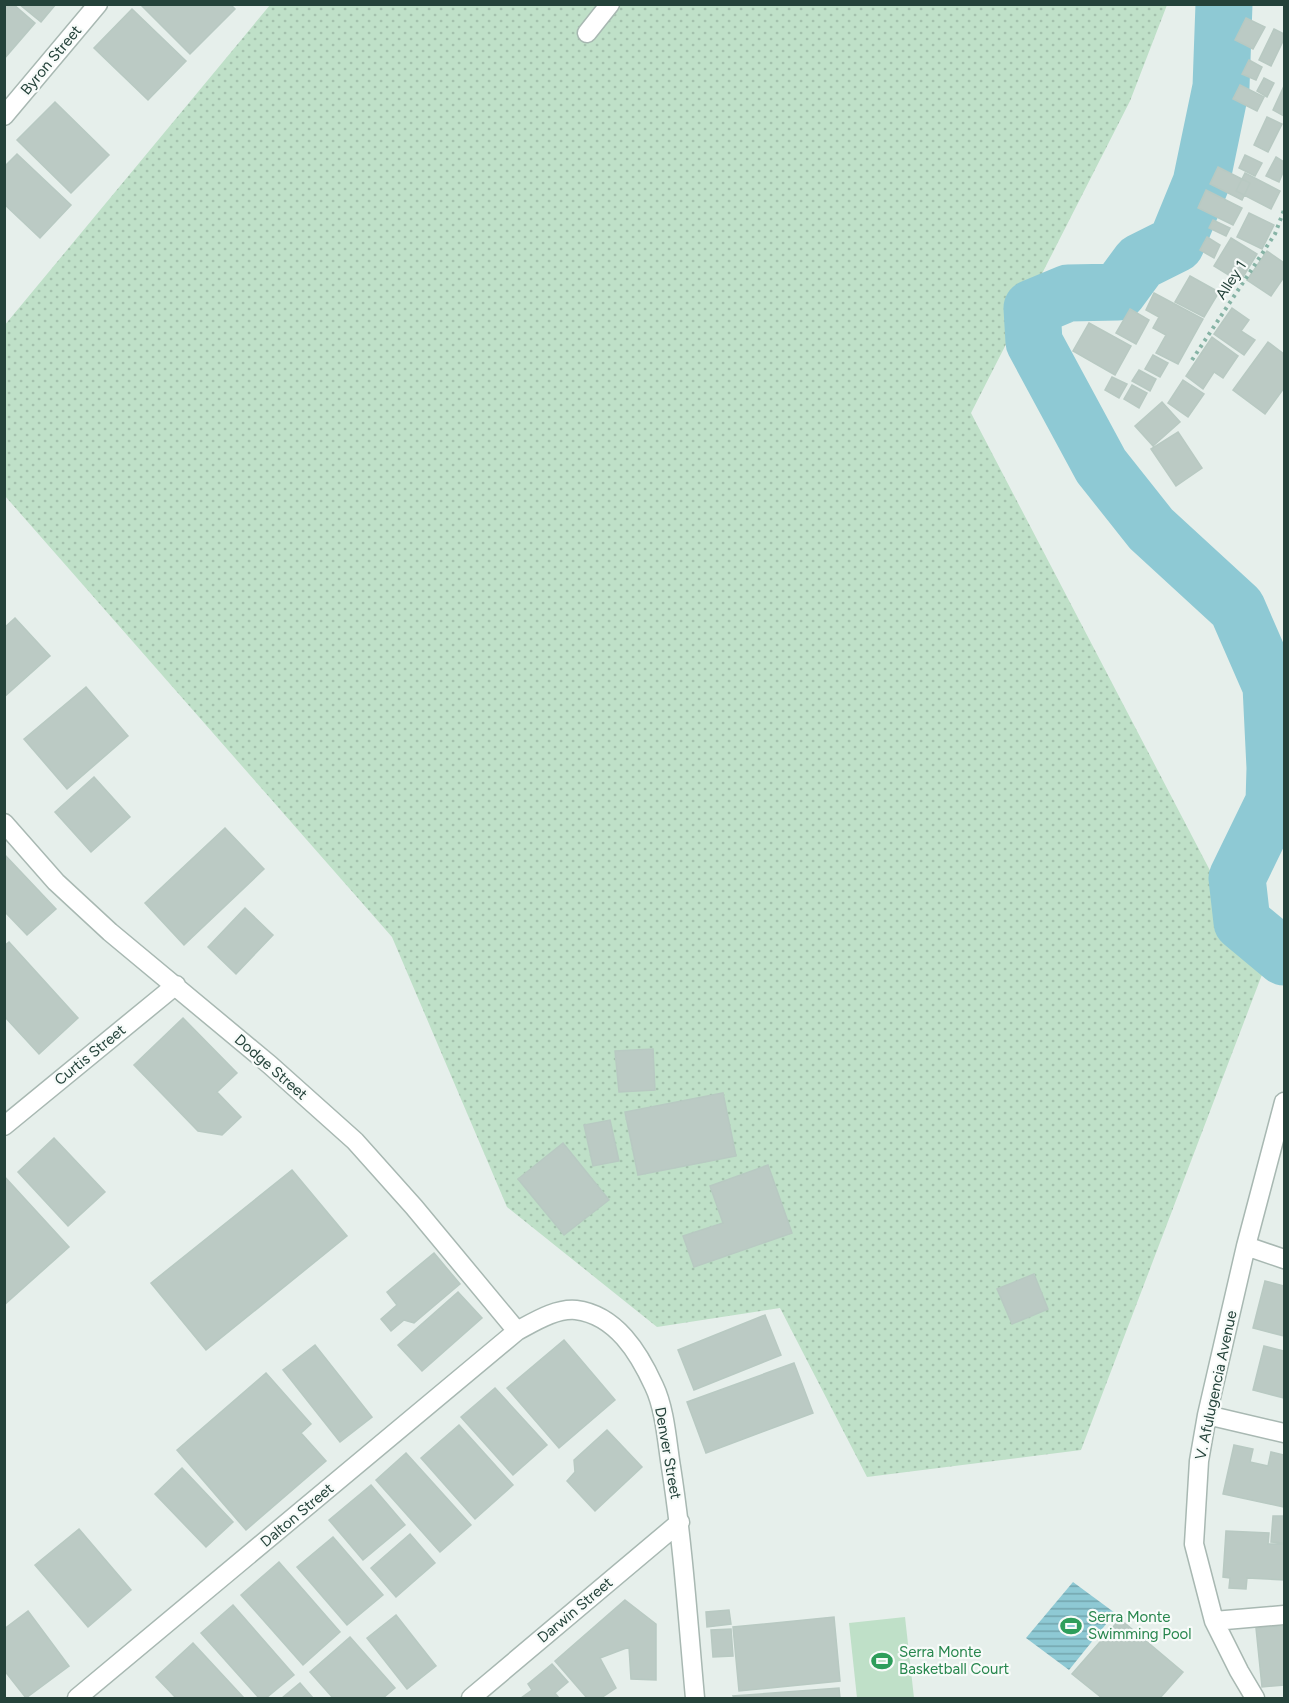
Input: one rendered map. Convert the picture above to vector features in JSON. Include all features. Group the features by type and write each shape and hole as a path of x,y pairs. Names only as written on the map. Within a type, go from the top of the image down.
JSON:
{"street":[{"name":"Byron Street","path":"4,116 98,4"},
{"path":"587,33 610,4"},
{"name":"Dodge Street","path":"4,823 56,882 110,932 270,1065 355,1142 414,1207 517,1331"},
{"name":"Curtis Street","path":"4,1126 176,985"},
{"name":"V. Afulugencia Avenue","path":"1255,1698 1214,1621 1194,1544 1199,1461 1207,1415 1246,1246 1284,1102"},
{"path":"1246,1246 1284,1259"},
{"name":"Denver Street","path":"517,1331 545,1316 574,1310 594,1314 621,1332 639,1358 655,1388 665,1431 680,1522 695,1698"},
{"name":"Dalton Street","path":"77,1698 517,1331"},
{"path":"1207,1415 1284,1433"},
{"name":"Darwin Street","path":"471,1698 680,1522"},
{"path":"1214,1621 1284,1615"}],"path":[{"name":"Alley 1","path":"1192,360 1275,234 1284,210"}],"green space":[{"path":"270,5 1167,5 1130,101 971,413 1263,972 1081,1450 867,1477 780,1308 657,1327 507,1207 392,937 5,496 4,326"},
{"name":"Serra Monte Basketball Court","path":"905,1617 914,1698 857,1698 849,1623"}],"water":[{"name":"Serra Monte Swimming Pool","path":"1073,1582 1115,1613 1069,1670 1026,1638"}],"building":[{"path":"4,4 13,4 35,23 4,59"},
{"path":"19,4 56,4 41,22"},
{"path":"140,4 230,4 235,9 190,54"},
{"path":"132,9 186,61 148,100 94,48"},
{"path":"1246,18 1265,27 1253,49 1235,40"},
{"path":"1274,29 1284,34 1284,39 1271,66 1259,60"},
{"path":"1249,60 1262,67 1256,80 1242,74"},
{"path":"1264,78 1274,83 1267,97 1257,91"},
{"path":"1240,85 1264,97 1257,111 1233,99"},
{"path":"1284,86 1284,116 1273,110"},
{"path":"55,102 109,155 71,193 17,140"},
{"path":"1267,117 1282,124 1268,152 1254,145"},
{"path":"17,154 71,205 40,238 4,204 4,167"},
{"path":"1245,155 1262,163 1255,176 1239,168"},
{"path":"1276,157 1284,162 1284,170 1279,182 1266,176"},
{"path":"1218,167 1250,183 1242,200 1210,184"},
{"path":"1245,173 1280,191 1271,209 1236,191"},
{"path":"1206,190 1242,208 1233,225 1198,208"},
{"path":"1249,213 1274,225 1262,249 1237,237"},
{"path":"1213,220 1230,228 1226,236 1209,228"},
{"path":"1207,237 1220,245 1214,258 1200,250"},
{"path":"1231,238 1257,254 1240,282 1214,266"},
{"path":"1267,251 1284,263 1284,277 1271,296 1247,280"},
{"path":"1190,276 1219,292 1204,317 1175,302"},
{"path":"1154,293 1203,319 1178,364 1156,353 1166,335 1153,328 1159,317 1146,310"},
{"path":"1232,308 1249,320 1241,331 1255,340 1244,355 1214,334"},
{"path":"1130,309 1149,320 1136,344 1116,333"},
{"path":"1089,323 1131,346 1115,375 1073,351"},
{"path":"1212,337 1238,356 1223,378 1214,372 1203,389 1186,376"},
{"path":"1268,342 1284,354 1284,388 1265,414 1233,390"},
{"path":"1153,355 1168,363 1160,377 1145,369"},
{"path":"1139,370 1156,379 1150,391 1132,381"},
{"path":"1112,377 1127,384 1119,398 1105,390"},
{"path":"1183,380 1204,394 1188,417 1168,403"},
{"path":"1132,385 1147,393 1139,408 1124,399"},
{"path":"1162,402 1180,422 1153,446 1135,426"},
{"path":"1178,432 1202,468 1176,486 1151,449"},
{"path":"15,618 50,656 4,697 4,628"},
{"path":"86,687 128,736 67,789 24,739"},
{"path":"94,777 130,817 91,852 55,812"},
{"path":"225,828 264,869 184,945 145,903"},
{"path":"4,854 56,909 27,935 4,911"},
{"path":"245,908 273,935 236,974 208,947"},
{"path":"9,942 78,1018 39,1054 4,1016 4,946"},
{"path":"183,1018 237,1073 217,1092 241,1117 222,1135 198,1131 134,1065"},
{"path":"653,1049 655,1090 619,1092 615,1051"},
{"path":"723,1093 736,1156 638,1175 625,1112"},
{"path":"610,1120 619,1161 593,1166 584,1125"},
{"path":"54,1138 105,1192 68,1226 18,1172"},
{"path":"563,1143 609,1200 564,1235 518,1179"},
{"path":"768,1165 792,1233 694,1267 683,1236 723,1223 710,1186"},
{"path":"292,1170 347,1236 206,1350 151,1283"},
{"path":"4,1176 69,1247 4,1305"},
{"path":"434,1253 460,1284 414,1323 404,1320 391,1331 381,1319 397,1305 387,1292"},
{"path":"1034,1274 1048,1309 1012,1324 997,1289"},
{"path":"1265,1281 1284,1286 1284,1336 1253,1328"},
{"path":"458,1292 482,1318 422,1371 398,1345"},
{"path":"765,1315 781,1355 694,1390 678,1350"},
{"path":"564,1340 615,1400 559,1448 507,1388"},
{"path":"315,1345 372,1417 340,1442 283,1370"},
{"path":"1264,1346 1284,1351 1284,1398 1253,1390"},
{"path":"794,1363 813,1413 706,1453 687,1402"},
{"path":"266,1373 311,1424 301,1433 326,1461 246,1530 177,1450"},
{"path":"495,1388 547,1445 513,1475 461,1417"},
{"path":"459,1425 513,1485 475,1519 421,1458"},
{"path":"607,1430 642,1467 595,1511 567,1481 575,1472 574,1460"},
{"path":"1234,1445 1253,1449 1250,1462 1268,1466 1271,1452 1284,1455 1284,1507 1223,1494"},
{"path":"406,1453 471,1525 440,1552 376,1480"},
{"path":"182,1468 233,1522 206,1547 155,1494"},
{"path":"371,1485 405,1525 363,1560 329,1520"},
{"path":"1273,1516 1284,1516 1284,1543 1271,1542"},
{"path":"79,1529 131,1590 88,1627 35,1565"},
{"path":"1226,1531 1269,1533 1268,1544 1284,1544 1284,1580 1247,1578 1246,1589 1229,1588 1230,1578 1223,1577"},
{"path":"410,1534 435,1563 396,1597 371,1568"},
{"path":"333,1537 383,1595 347,1625 297,1567"},
{"path":"279,1562 340,1632 303,1665 241,1595"},
{"path":"625,1600 656,1624 656,1680 631,1679 629,1647 600,1658 616,1688 601,1698 587,1698 555,1661"},
{"path":"233,1605 294,1675 266,1698 259,1698 201,1633"},
{"path":"729,1610 731,1624 707,1627 706,1612"},
{"path":"28,1611 69,1666 26,1698 4,1670 4,1629"},
{"path":"396,1615 436,1666 407,1689 367,1638"},
{"path":"834,1617 840,1681 739,1691 733,1627"},
{"path":"1120,1619 1183,1672 1160,1698 1102,1698 1072,1674"},
{"path":"1284,1626 1284,1685 1262,1687 1256,1628"},
{"path":"731,1629 733,1656 713,1657 711,1630"},
{"path":"350,1637 395,1688 383,1698 333,1698 310,1672"},
{"path":"193,1643 244,1698 176,1698 156,1677"},
{"path":"552,1664 568,1682 555,1693 559,1698 521,1698 532,1690 528,1684"},
{"path":"300,1683 313,1698 282,1698"},
{"path":"839,1688 840,1698 734,1698 733,1696"}],"waterway":[{"path":"1224,4 1221,87 1201,183 1176,244 1140,262 1118,292 1068,293 1032,308 1034,342 1101,466 1151,529 1237,608 1271,686 1275,768 1274,802 1237,878 1242,922 1284,957"}],"place":[{"name":"Serra Monte Swimming Pool","path":"1071,1626"},
{"name":"Serra Monte Basketball Court","path":"882,1661"}]}
